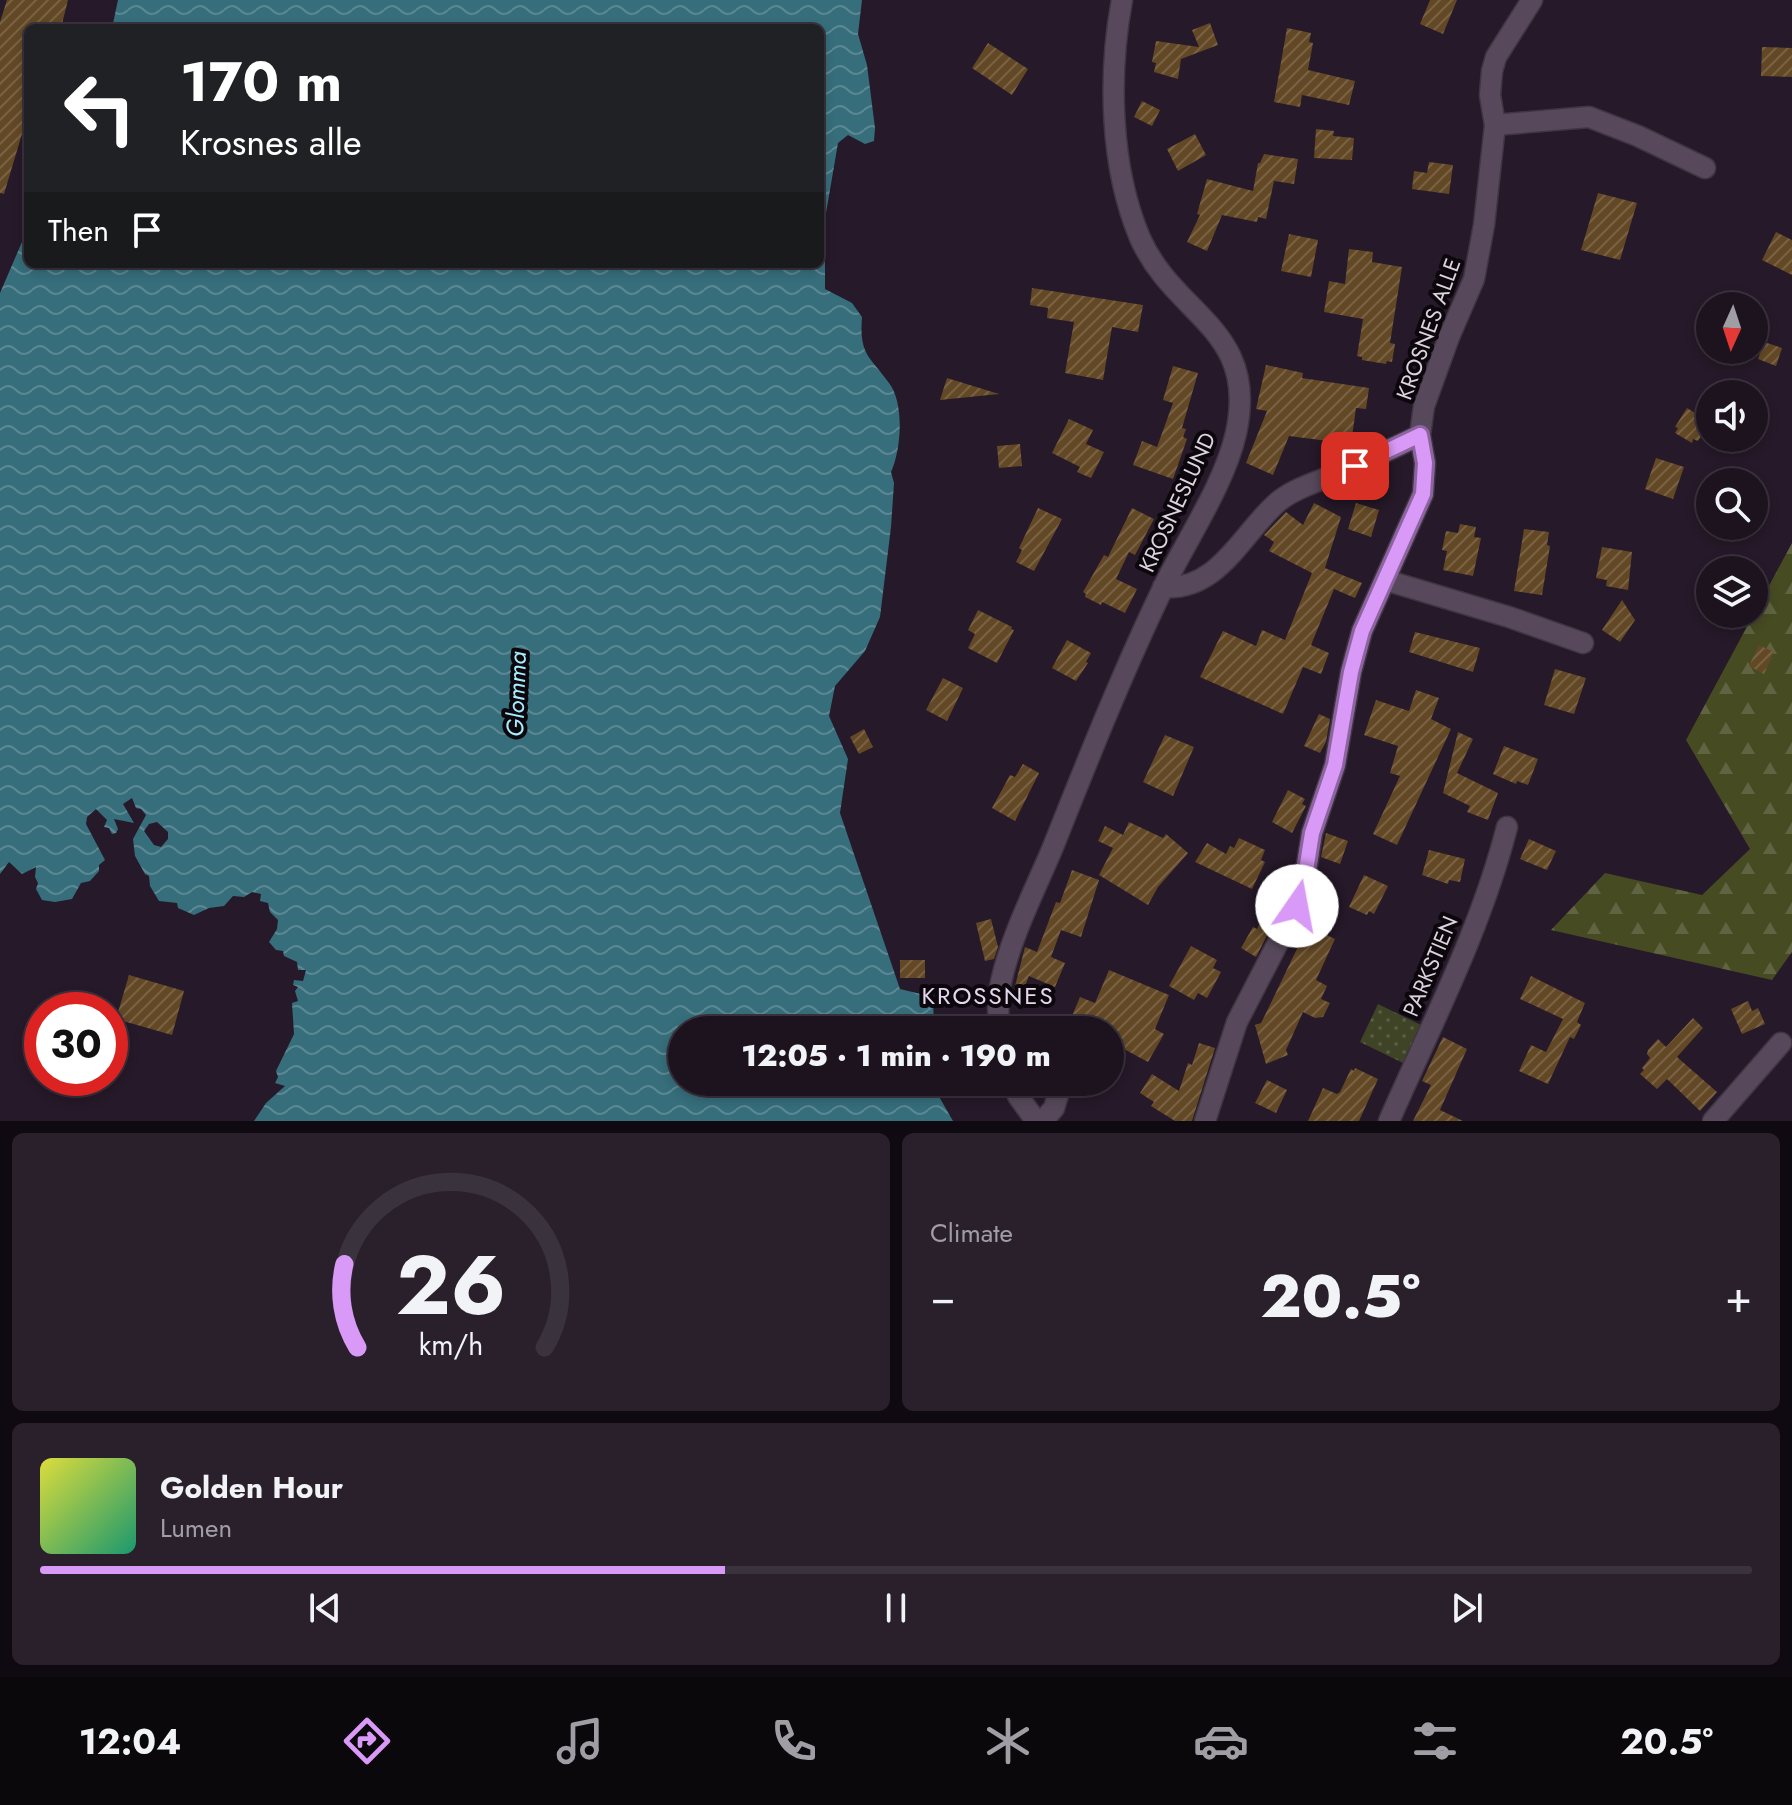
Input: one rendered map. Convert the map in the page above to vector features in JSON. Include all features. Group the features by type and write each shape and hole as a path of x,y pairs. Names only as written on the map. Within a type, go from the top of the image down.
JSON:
{"street":[{"name":"KROSNESLUND","path":"999,1016 1002,980 1090,754 1163,587 1228,458 1239,415 1238,374 1228,349 1218,333 1171,286 1151,259 1131,213 1119,169 1116,119 1116,39 1122,0"},
{"name":"KROSNES ALLE","path":"1163,587 1174,588 1221,566 1270,510 1292,493 1420,435 1431,383 1474,279 1484,225 1495,125 1490,89 1492,71 1496,57 1532,0"},
{"path":"1495,125 1589,117 1705,168"},
{"path":"1205,1121 1237,1022 1297,906 1312,833 1335,765 1355,653 1370,608 1423,494 1425,463 1420,435"},
{"path":"1385,580 1583,643"},
{"name":"PARKSTIEN","path":"1389,1121 1484,900 1507,827"},
{"path":"1713,1121 1781,1043"},
{"path":"1018,1096 1036,1121"},
{"path":"1043,1121 1054,1108 1058,1096"}],"green space":[{"path":"1792,543 1792,952 1772,980 1551,930 1605,873 1702,895 1750,849 1686,740 1746,628 1768,628 1768,588"},
{"path":"1378,1004 1423,1026 1405,1064 1360,1042"}],"water":[{"name":"Glomma","path":"118,0 862,0 858,34 867,65 874,141 865,144 848,135 838,143 825,219 825,289 852,303 862,317 864,348 894,392 900,427 891,472 894,483 891,527 880,617 865,651 835,686 829,716 848,759 840,813 900,989 933,997 934,1016 668,1016 668,1096 939,1096 953,1121 254,1121 266,1103 285,1086 275,1083 278,1077 276,1071 294,1034 292,1003 298,1001 295,991 298,987 293,985 294,980 303,981 306,970 298,970 297,962 284,956 283,951 276,950 269,942 277,929 278,920 270,912 268,903 260,901 261,894 252,892 244,897 233,896 224,906 194,915 178,908 177,903 159,901 150,886 149,876 135,856 133,839 146,815 136,808 132,798 123,804 134,823 114,819 118,829 116,833 112,834 109,828 104,827 107,820 96,809 87,817 86,824 105,860 90,881 81,883 72,899 55,902 42,900 36,889 36,867 22,874 9,862 0,874 0,293 24,237 24,268 824,268 824,24 113,24","holes":["157,822 168,832 168,839 161,847 154,845 144,831 149,824"]}],"building":[{"path":"7,0 68,0 62,24 24,24 24,127 4,194 0,193 0,22"},
{"path":"1430,0 1457,0 1443,34 1420,24"},
{"path":"1210,23 1218,45 1181,59 1178,79 1154,72 1156,63 1152,62 1156,41 1199,47 1192,30"},
{"path":"1287,28 1311,33 1309,42 1313,43 1308,70 1355,81 1349,105 1302,95 1300,107 1274,102"},
{"path":"988,43 1028,69 1012,95 972,68"},
{"path":"1762,47 1792,48 1792,77 1761,76"},
{"path":"1142,101 1160,110 1152,126 1134,117"},
{"path":"1316,129 1334,131 1333,136 1354,138 1352,160 1314,158"},
{"path":"1195,134 1206,155 1178,171 1167,149"},
{"path":"1264,154 1298,159 1294,184 1274,181 1266,219 1258,217 1257,222 1222,215 1207,251 1187,242 1200,215 1197,214 1207,179 1253,191 1258,163"},
{"path":"1429,162 1453,165 1449,194 1412,189 1414,171 1427,173"},
{"path":"1598,193 1637,203 1620,260 1581,250"},
{"path":"1776,232 1792,240 1792,275 1762,260"},
{"path":"1289,234 1318,240 1311,277 1281,271"},
{"path":"1349,249 1373,252 1372,262 1402,267 1390,343 1395,344 1392,362 1362,360 1357,356 1363,319 1324,312 1329,281 1345,284"},
{"path":"1032,288 1143,305 1138,332 1112,327 1103,380 1065,373 1074,322 1047,318 1048,308 1030,305"},
{"path":"1768,343 1782,348 1776,366 1768,363"},
{"path":"1266,365 1303,373 1302,378 1369,388 1366,409 1356,408 1351,444 1289,436 1273,475 1246,463 1267,411 1256,409"},
{"path":"1173,366 1198,373 1182,428 1186,429 1183,437 1187,439 1173,479 1133,465 1142,441 1157,447 1173,403 1163,400"},
{"path":"947,378 999,394 940,400"},
{"path":"1687,408 1695,413 1696,440 1693,439 1692,443 1675,433 1678,428 1675,427"},
{"path":"1069,419 1093,430 1086,444 1104,452 1091,478 1077,472 1080,467 1052,453"},
{"path":"1020,444 1022,466 999,468 997,446"},
{"path":"1656,458 1684,467 1673,499 1645,489"},
{"path":"1314,503 1341,517 1325,568 1362,583 1355,598 1334,589 1311,645 1329,653 1321,674 1303,667 1283,714 1200,677 1223,631 1256,646 1262,630 1285,640 1312,573 1269,551 1274,542 1264,535 1286,512 1303,525"},
{"path":"1356,503 1379,510 1371,537 1348,529"},
{"path":"1038,508 1062,519 1034,571 1016,562 1022,550 1019,548"},
{"path":"1132,508 1154,519 1135,555 1129,552 1116,579 1137,589 1125,613 1085,597 1083,592 1104,555 1108,557"},
{"path":"1460,524 1476,527 1474,537 1481,538 1473,576 1443,570 1447,551 1442,550 1446,531 1458,533"},
{"path":"1524,529 1549,532 1547,545 1550,546 1542,595 1514,591"},
{"path":"1602,547 1632,552 1628,590 1606,586 1607,580 1596,578"},
{"path":"1622,600 1635,620 1620,642 1602,630"},
{"path":"978,610 1014,630 997,663 968,648 975,634 968,630"},
{"path":"1415,632 1480,648 1473,672 1409,652"},
{"path":"1067,640 1091,653 1076,681 1052,668"},
{"path":"1759,645 1774,652 1764,674 1749,666"},
{"path":"1555,669 1586,678 1574,714 1544,705"},
{"path":"943,678 963,688 947,721 926,710"},
{"path":"1416,690 1439,698 1431,719 1451,729 1397,845 1373,834 1400,776 1390,773 1398,746 1364,735 1376,700 1409,711"},
{"path":"1319,714 1330,719 1326,742 1320,753 1304,746"},
{"path":"864,729 873,747 859,754 850,737"},
{"path":"1458,732 1473,739 1457,773 1498,793 1488,820 1467,812 1470,806 1443,793"},
{"path":"1165,735 1194,747 1173,796 1143,782"},
{"path":"1504,746 1538,759 1528,785 1517,781 1516,784 1493,774"},
{"path":"1023,764 1039,773 1015,821 992,808 1010,775 1015,777"},
{"path":"1288,790 1305,799 1302,804 1306,806 1292,833 1272,822"},
{"path":"1129,822 1163,838 1166,834 1188,853 1158,887 1148,905 1099,875 1113,848 1098,841 1105,826 1123,835"},
{"path":"1326,833 1348,841 1340,864 1321,857"},
{"path":"1239,838 1265,850 1261,860 1265,862 1252,889 1195,862 1207,843 1226,854 1230,846 1234,848"},
{"path":"1529,839 1556,851 1547,870 1520,859"},
{"path":"1429,850 1465,859 1460,882 1449,880 1448,884 1422,875"},
{"path":"1072,870 1099,880 1081,937 1061,930 1051,957 1065,963 1055,987 1029,976 1019,1001 1012,998 1025,947 1037,952"},
{"path":"1364,875 1388,886 1374,914 1369,911 1367,915 1349,907"},
{"path":"1265,914 1275,920 1256,957 1241,948"},
{"path":"991,919 998,947 994,959 985,961 976,923"},
{"path":"1308,926 1335,939 1316,980 1327,986 1321,999 1330,1003 1323,1017 1315,1018 1303,1012 1286,1050 1288,1055 1266,1064 1255,1025 1261,1023"},
{"path":"1191,946 1217,960 1213,968 1221,972 1207,998 1198,993 1194,1000 1169,986"},
{"path":"900,960 925,960 925,978 900,978"},
{"path":"1109,970 1169,995 1155,1029 1164,1034 1148,1062 1124,1049 1124,1016 1072,1016 1080,997 1095,1003"},
{"path":"129,975 184,991 172,1035 128,1022 128,992 124,992"},
{"path":"1531,976 1585,1003 1577,1022 1581,1025 1574,1039 1570,1037 1548,1084 1519,1071 1531,1045 1546,1052 1563,1019 1520,999"},
{"path":"1748,1001 1752,1011 1758,1008 1765,1024 1742,1034 1731,1009"},
{"path":"1693,1018 1703,1028 1677,1057 1717,1092 1700,1111 1667,1079 1657,1089 1640,1074 1650,1058 1648,1050 1658,1039 1666,1047"},
{"path":"1443,1037 1467,1049 1440,1110 1463,1121 1413,1121 1431,1085 1422,1081"},
{"path":"1199,1043 1215,1048 1192,1121 1175,1121 1151,1106 1154,1102 1140,1093 1152,1074 1179,1091 1188,1063 1192,1065"},
{"path":"1355,1068 1378,1079 1359,1121 1308,1121 1323,1088 1337,1094 1351,1069 1354,1071"},
{"path":"1267,1080 1287,1090 1276,1113 1255,1103"}],"district":[{"name":"KROSSNES","path":"988,995"}],"route":[{"path":"1297,906 1312,833 1341,741 1351,672 1362,631 1423,494 1425,463 1420,435 1355,466"}]}
